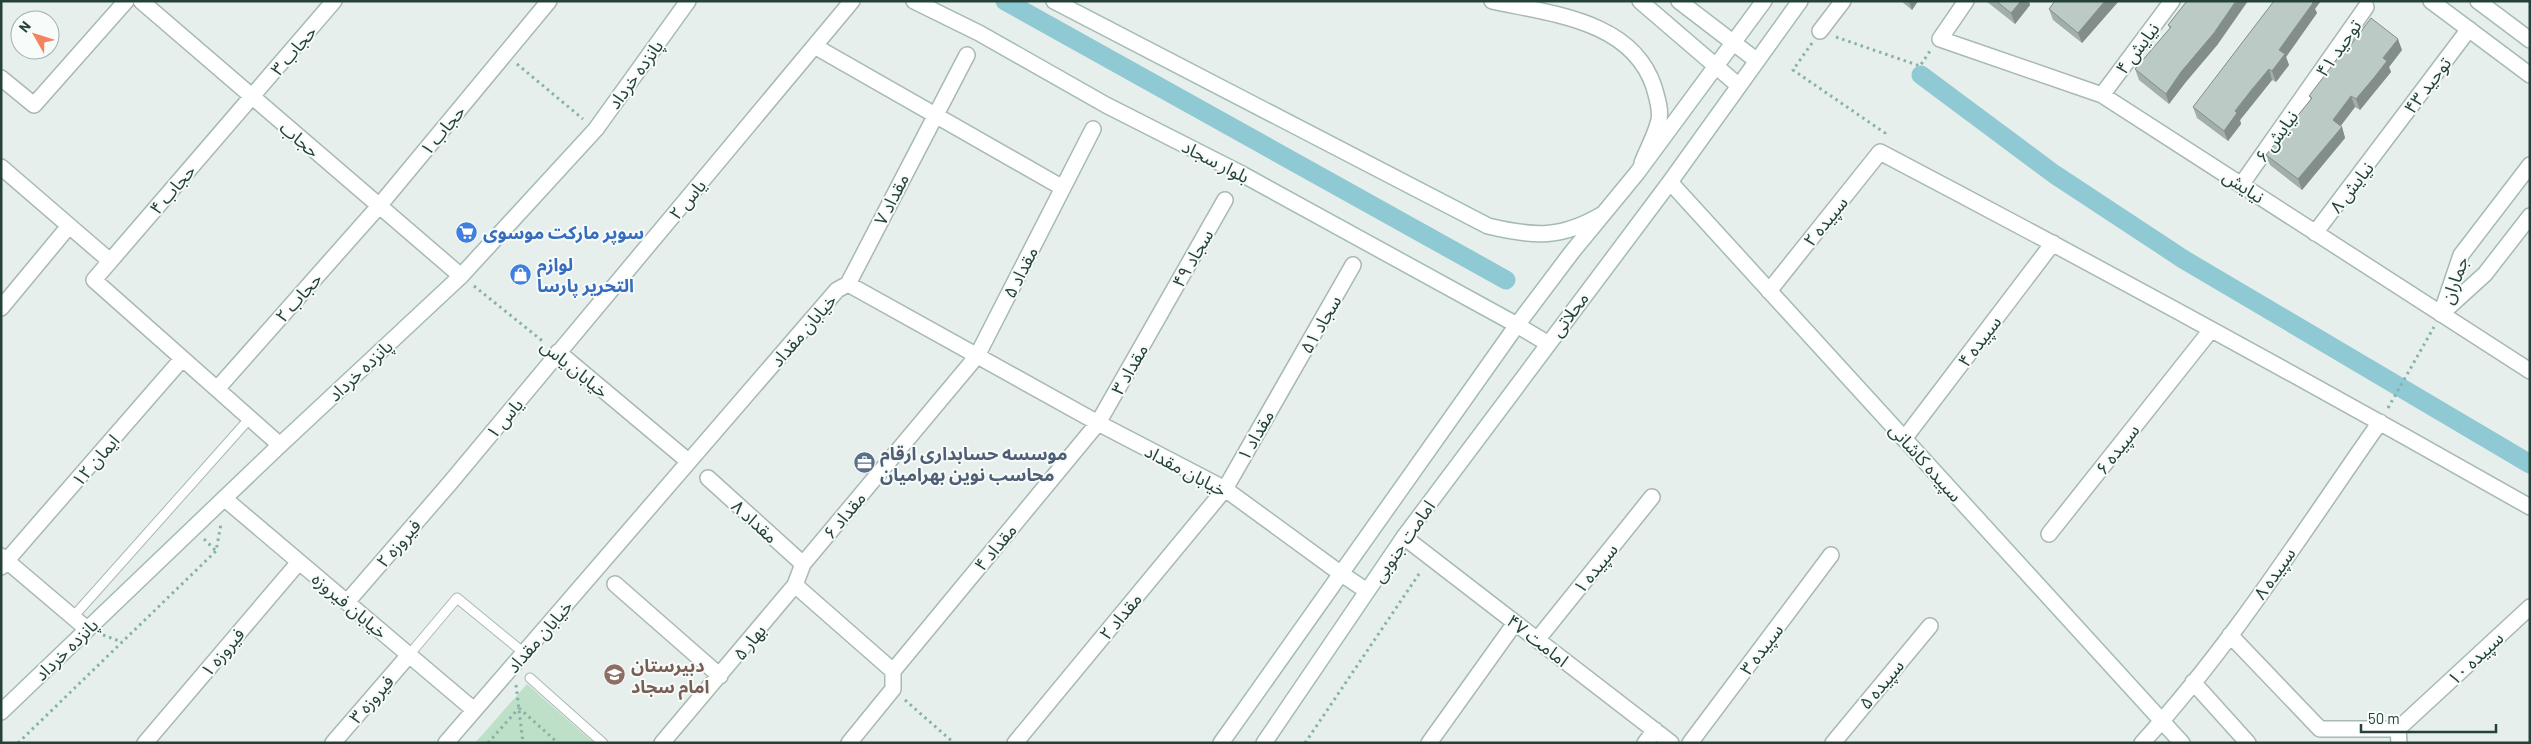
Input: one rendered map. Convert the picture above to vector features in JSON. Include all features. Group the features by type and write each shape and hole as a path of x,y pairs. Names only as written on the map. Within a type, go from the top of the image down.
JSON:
{"street":[{"path":"1,78 34,105 126,1"},
{"name":"حجاب","path":"141,1 251,98 461,276"},
{"name":"حجاب ۳","path":"251,98 334,1"},
{"name":"حجاب ۱","path":"379,206 548,1"},
{"name":"پانزده خرداد","path":"1,712 280,445 461,276 596,129 688,1"},
{"name":"یاس ۲","path":"558,352 852,1"},
{"name":"بلوار سجاد","path":"914,1 979,33 1106,105 1248,178 1517,325"},
{"path":"1054,1 1488,226 1539,236 1566,232 1582,227 1603,214"},
{"path":"1492,1 1570,18 1612,34 1636,54 1651,77 1659,111 1659,120 1637,173"},
{"path":"1640,1 1715,68 1739,86"},
{"path":"1679,1 1756,60"},
{"name":"محلاتی","path":"1764,1 1637,173 1517,325 1547,343 1670,182 1800,1"},
{"path":"1820,31 1843,1"},
{"path":"1940,39 1966,1"},
{"name":"نیایش ۴","path":"2102,95 2172,1"},
{"path":"2431,1 2530,75"},
{"path":"2478,1 2530,40"},
{"name":"توحید ۴۱","path":"2310,88 2366,7"},
{"name":"توحید ۴۳","path":"2386,141 2469,29"},
{"name":"نیایش","path":"1940,39 2102,95 2530,371"},
{"path":"816,46 1063,188"},
{"name":"مقداد ۷","path":"848,284 967,55"},
{"name":"نیایش ۶","path":"2241,185 2310,88"},
{"name":"حجاب ۴","path":"182,358 94,280 251,98"},
{"name":"مقداد ۵","path":"977,356 1092,129"},
{"name":"نیایش ۸","path":"2315,233 2386,141"},
{"path":"1880,152 2053,243 2380,422 2530,507"},
{"name":"سپیده ۲","path":"1769,291 1880,152"},
{"name":"جماران","path":"2441,314 2461,255 2530,165"},
{"path":"1,167 110,261"},
{"name":"سپیده کاشانی","path":"1670,182 2182,743"},
{"name":"سجاد ۴۹","path":"1160,315 1225,200"},
{"name":"حجاب ۲","path":"217,389 379,206"},
{"name":"جماران","path":"2441,314 2485,274 2530,216"},
{"path":"1,308 69,226"},
{"name":"سپیده ۴","path":"1904,439 2053,243"},
{"name":"سجاد ۵۱","path":"1286,382 1353,265"},
{"name":"خیابان مقداد","path":"446,743 837,290 848,284 1098,423 1224,489 1367,591"},
{"name":"مقداد ۳","path":"1098,423 1160,315"},
{"path":"1221,743 1517,325"},
{"name":"سپیده ۶","path":"2049,534 2211,330"},
{"name":"امامت جنوبی","path":"1264,743 1404,537 1547,343"},
{"name":"خیابان یاس","path":"558,352 688,462"},
{"name":"یاس ۱","path":"450,483 558,352"},
{"name":"مقداد ۶","path":"795,585 803,564 977,356"},
{"path":"182,358 280,445"},
{"name":"ایمان ۱۲","path":"3,561 182,358"},
{"name":"مقداد ۱","path":"1224,489 1286,382"},
{"name":"سپیده ۸","path":"2142,743 2162,721 2230,635 2380,422"},
{"name":"مقداد ۴","path":"893,672 1098,423"},
{"name":"مقداد ۸","path":"708,478 803,564"},
{"name":"فیروزه ۲","path":"347,602 450,483"},
{"name":"مقداد ۲","path":"1015,743 1224,489"},
{"name":"سپیده ۱","path":"1537,640 1652,497"},
{"name":"خیابان فیروزه","path":"225,499 474,710"},
{"name":"امامت ۴۷","path":"1404,537 1671,743"},
{"name":"سپیده ۳","path":"1690,743 1831,554"},
{"path":"3,561 87,629"},
{"name":"فیروزه ۱","path":"145,743 299,562"},
{"path":"615,584 720,676"},
{"path":"795,585 893,672 893,689 849,743"},
{"name":"بهار ۵","path":"662,743 795,585"},
{"name":"سپیده ۱۰","path":"2399,736 2530,607"},
{"path":"1429,743 1515,623"},
{"name":"سپیده ۵","path":"1833,743 1930,626"},
{"path":"2230,635 2320,729 2399,736"},
{"name":"فیروزه ۳","path":"333,743 409,655"},
{"path":"2193,682 2248,743"},
{"path":"1645,743 1655,730"}],"lane":[{"path":"73,617 250,418"},
{"path":"409,655 457,598 524,653"},
{"path":"530,678 603,743"}],"path":[{"path":"1880,152 1885,133 1793,70 1820,31 1920,66 1940,39"},
{"path":"505,54 596,129"},
{"name":"خیابان یاس","path":"461,276 558,352"},
{"path":"2380,422 2441,314"},
{"path":"18,743 216,551 225,499"},
{"path":"1305,743 1430,558"},
{"path":"893,689 954,743"},
{"path":"488,743 519,708"},
{"path":"519,708 523,743"},
{"path":"519,708 558,743"}],"green space":[{"path":"527,684 594,743 475,743"}],"building":[{"path":"1996,1 2021,1 2011,13"},
{"path":"2055,1 2105,1 2078,33 2049,9"},
{"path":"2187,1 2236,1 2214,33 2181,72 2166,94 2135,69 2171,27 2168,25"},
{"path":"2274,1 2311,1 2313,3 2279,50 2285,54 2272,71 2269,69 2253,88 2235,111 2237,113 2224,131 2193,107"},
{"path":"2371,18 2398,39 2383,58 2387,61 2373,79 2356,99 2351,96 2333,120 2342,127 2298,179 2266,155 2312,98 2309,96 2339,56 2341,58"}],"waterway":[{"path":"1005,1 1506,280"},
{"path":"1921,75 2054,174 2183,259 2530,464"}],"place":[{"name":"سوپر مارکت موسوی","path":"467,232"},
{"name":"لوازم التحریر پارسا","path":"521,274"},
{"name":"موسسه حسابداری ارقام محاسب نوین بهرامیان","path":"864,463"},
{"name":"دبیرستان امام سجاد","path":"615,675"}]}
